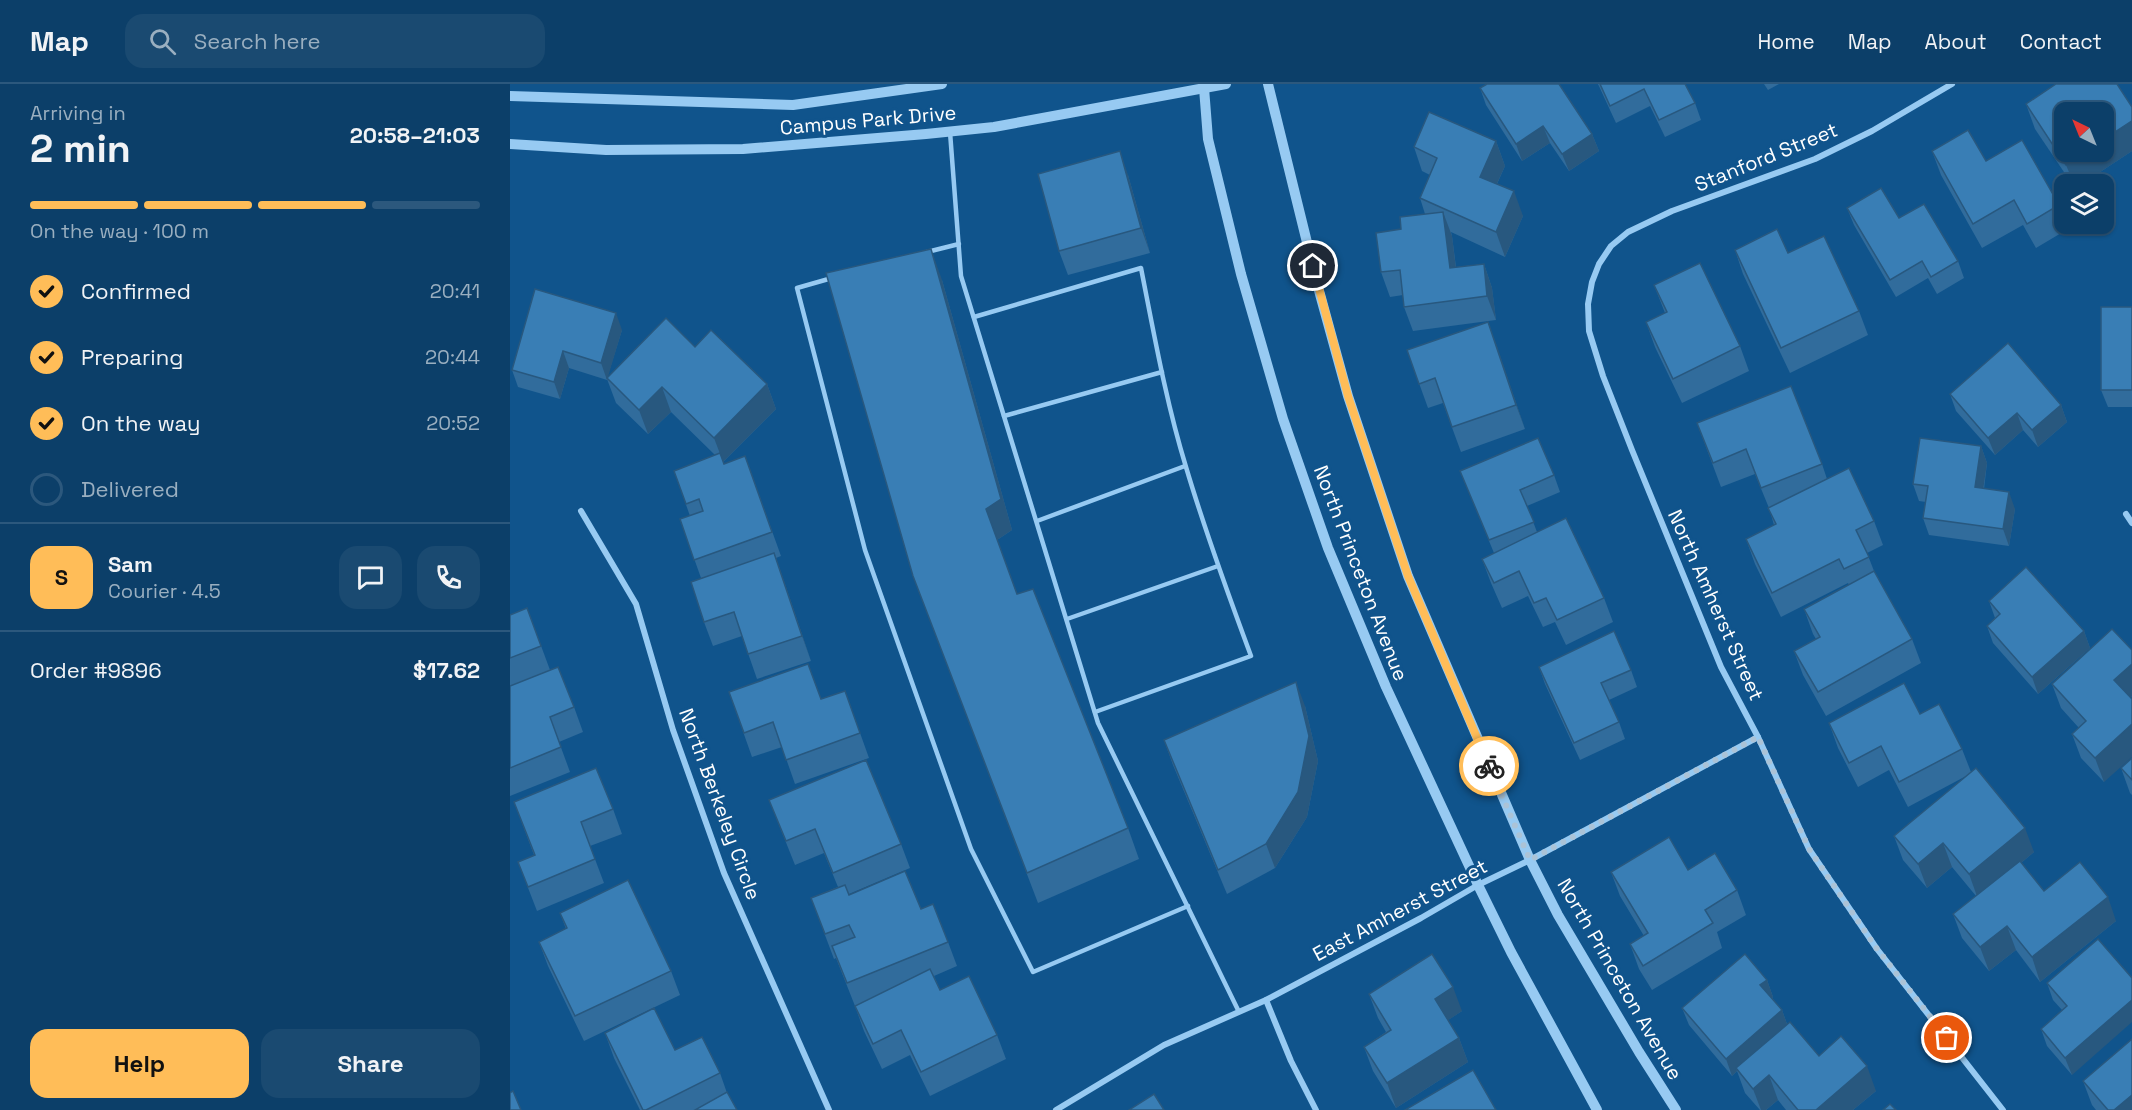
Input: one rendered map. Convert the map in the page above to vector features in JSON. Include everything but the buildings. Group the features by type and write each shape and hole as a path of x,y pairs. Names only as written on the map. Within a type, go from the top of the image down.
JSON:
{"street":[{"name":"Campus Park Drive","path":"510,96 794,105 942,84"},
{"name":"Campus Park Drive","path":"510,144 606,150 743,149 950,132 994,127 1205,86 1226,84"},
{"name":"North Princeton Avenue","path":"1268,84 1318,287 1345,385 1408,576 1530,860 1564,924 1676,1110"},
{"name":"Stanford Street","path":"1599,264 1611,246 1628,232 1672,211 1815,159 1872,131 1952,84"},
{"name":"North Princeton Avenue","path":"1205,86 1208,139 1241,274 1283,419 1329,548 1386,687 1478,885 1516,962 1597,1110"},
{"name":"North Amherst Street","path":"1599,264 1592,282 1588,304 1589,331 1603,376 1721,667 1758,737 1809,849 1877,949 2003,1110"},
{"name":"North Berkeley Circle","path":"581,511 636,604 673,730 724,873 829,1110"},
{"path":"2126,514 2132,523"},
{"name":"East Amherst Street","path":"1056,1110 1164,1046 1266,1000 1758,737"},
{"path":"1266,1000 1291,1060 1316,1110"}],"lane":[{"path":"950,132 962,276 1098,723 1239,1012"},
{"path":"924,253 959,244"},
{"path":"974,316 1141,268 1162,372 1185,466 1251,656 1095,712"},
{"path":"843,275 797,288 866,550 971,849 1033,972 1188,906"},
{"path":"1004,416 1162,372"},
{"path":"1036,520 1185,466"},
{"path":"1066,619 1218,566"}],"way so far":[{"path":"1489,766 1530,860 1758,737 1809,849 1877,949 1947,1038"}],"route":[{"path":"1313,266 1348,396 1408,576 1489,766"}]}
